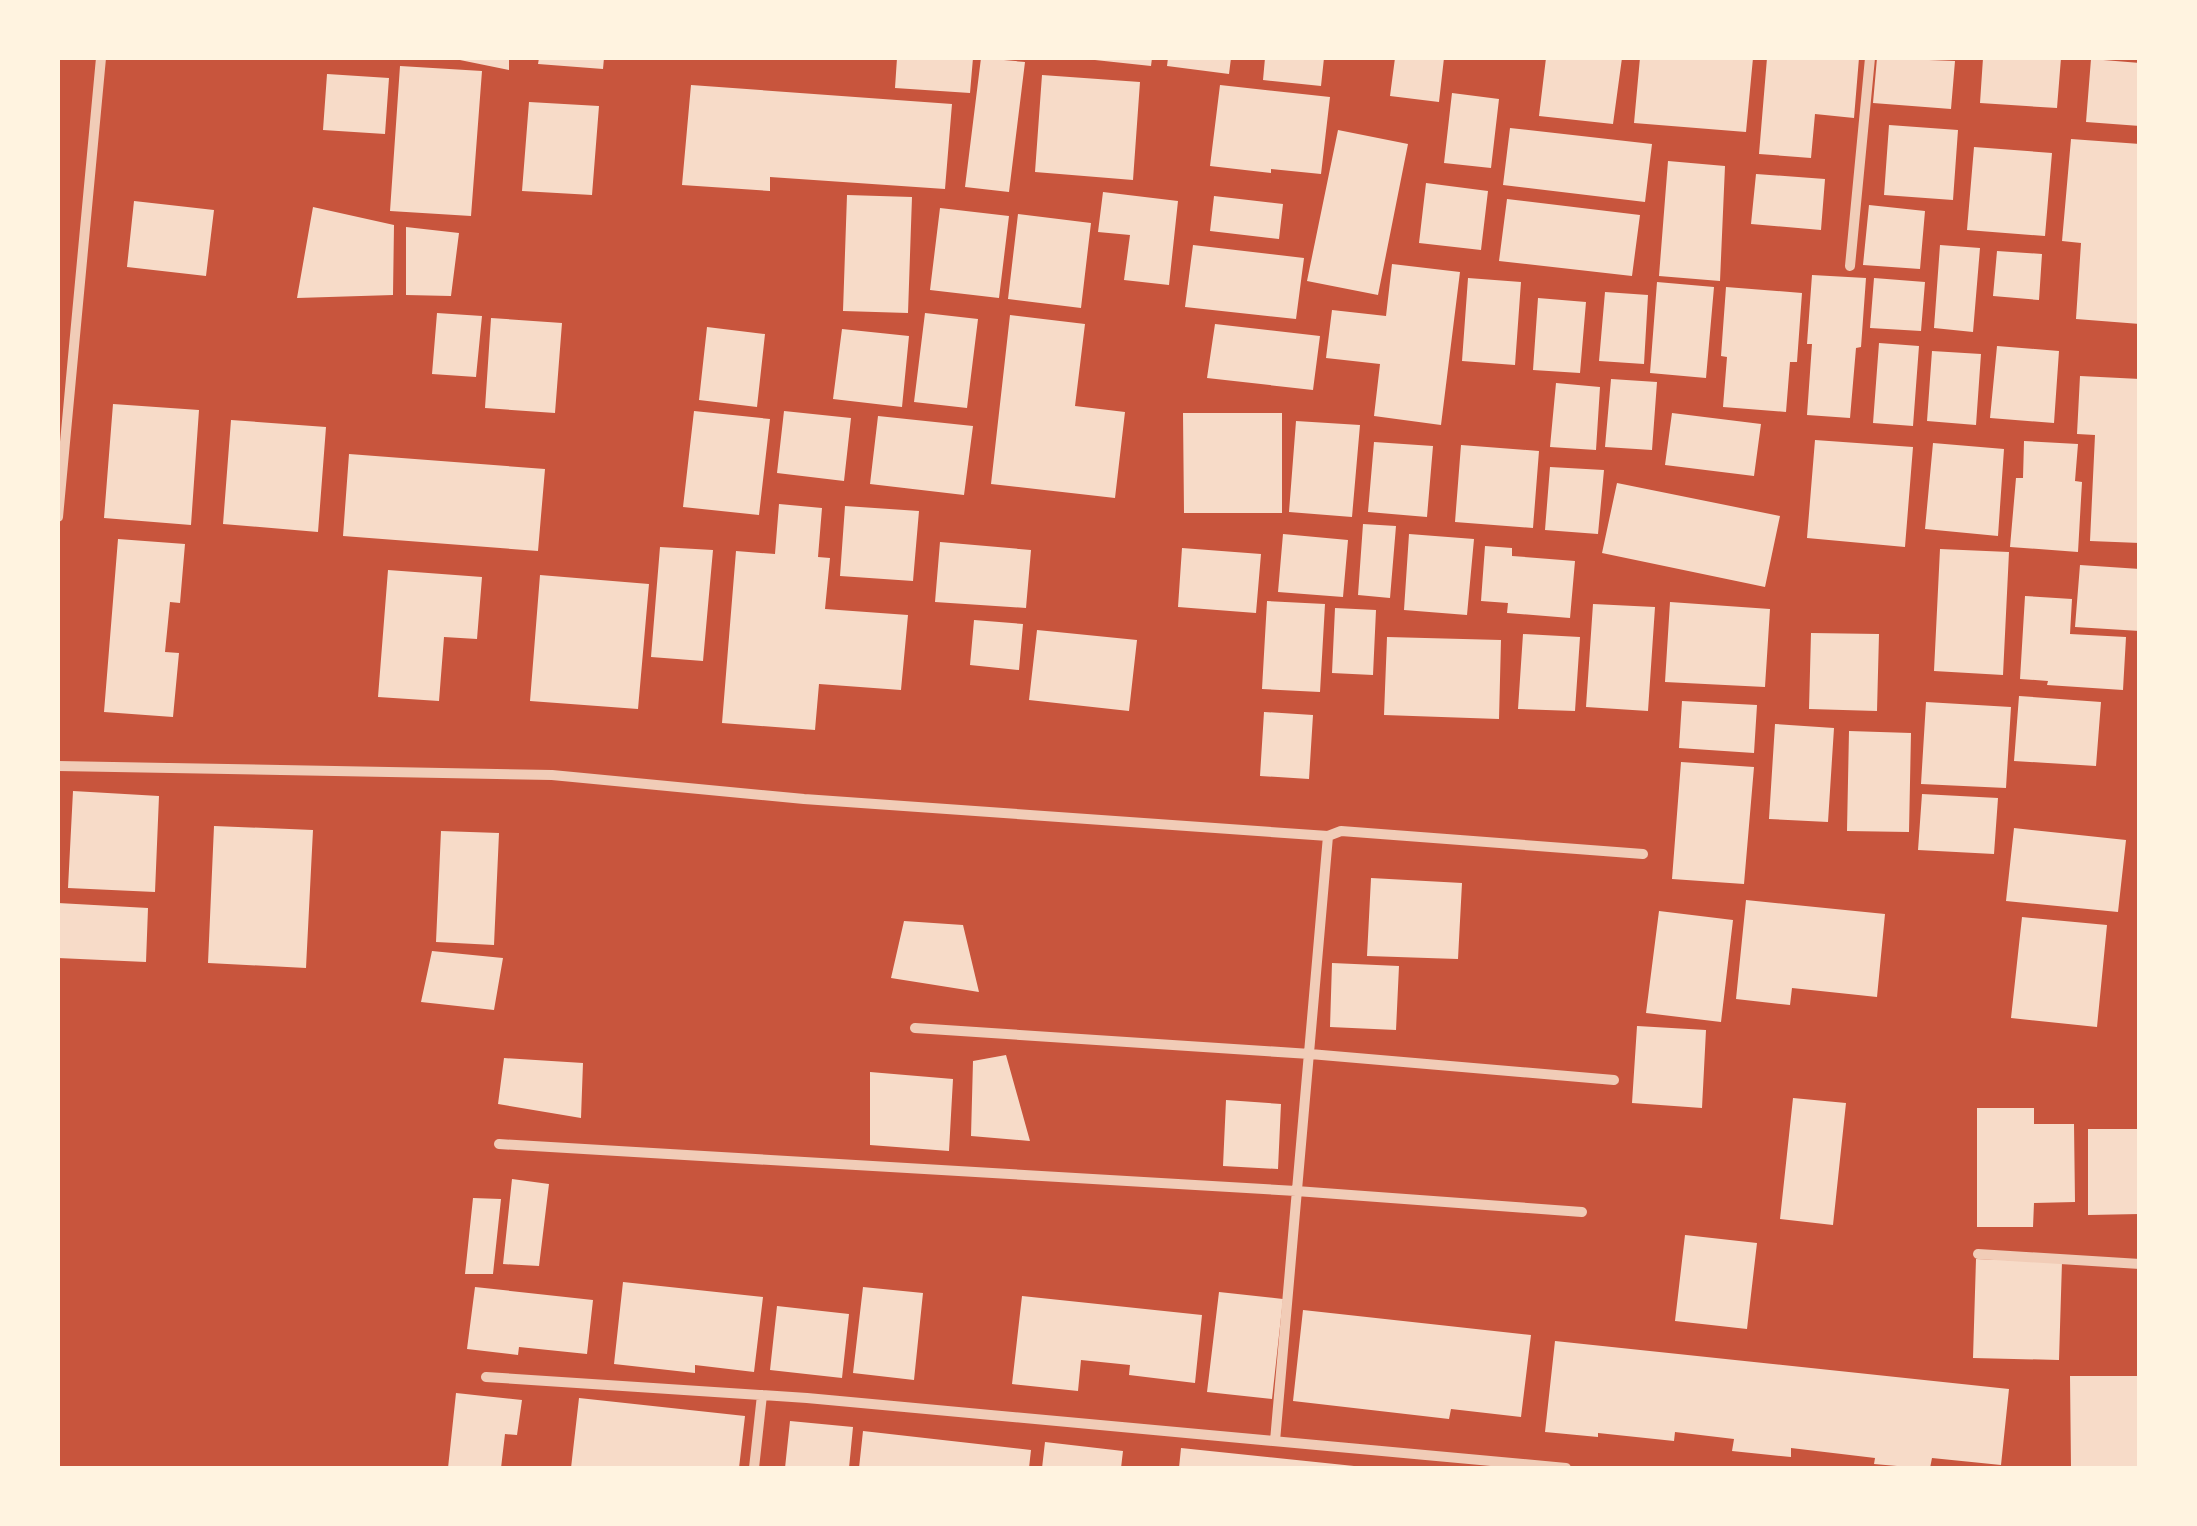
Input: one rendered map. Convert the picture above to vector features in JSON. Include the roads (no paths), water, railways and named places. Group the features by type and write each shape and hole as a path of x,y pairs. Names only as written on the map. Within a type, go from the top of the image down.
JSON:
{"street":[{"path":"58,517 101,58"},
{"path":"1850,266 1870,58"},
{"path":"58,766 552,775 804,799 1328,836 1341,831 1643,854"},
{"path":"1275,1441 1328,836"},
{"path":"915,1028 1310,1054 1614,1080"},
{"path":"499,1144 1296,1191 1582,1212"},
{"path":"1978,1254 2140,1264"},
{"path":"486,1377 762,1395 1566,1468"},
{"path":"754,1468 762,1395"}]}
